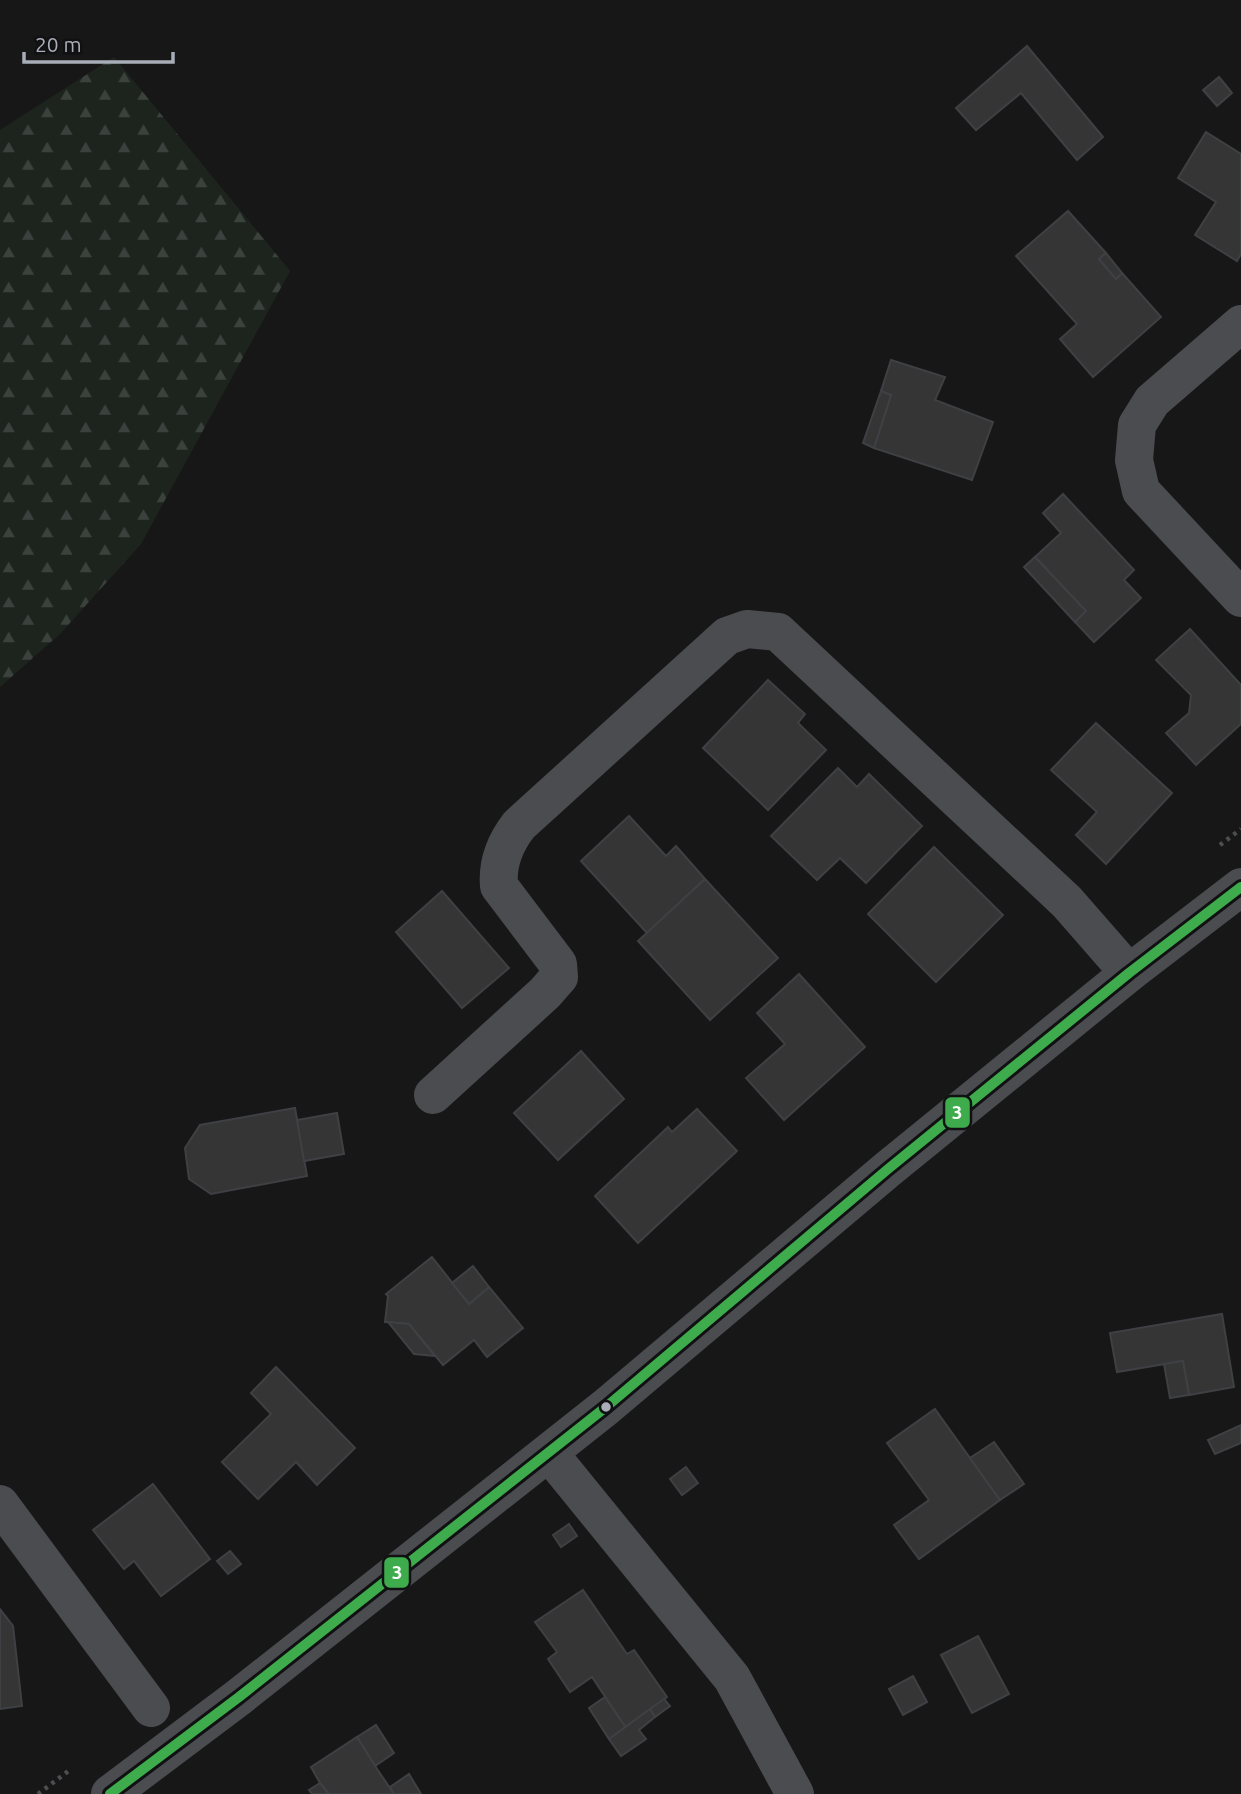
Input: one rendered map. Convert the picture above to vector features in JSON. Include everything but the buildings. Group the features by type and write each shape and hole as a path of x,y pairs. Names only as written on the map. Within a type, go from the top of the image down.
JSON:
{"street":[{"path":"1241,324 1152,401 1137,425 1133,460 1141,491 1241,598"},
{"path":"433,1095 545,993 559,977 558,964 499,886 498,872 507,841 519,825 726,636 747,629 778,632 1067,902 1129,973"},
{"path":"110,1794 239,1697 549,1452 702,1328 888,1169 1129,973 1241,887"},
{"path":"549,1452 732,1678 795,1794"},
{"path":"0,1504 151,1708"}],"path":[{"path":"1211,852 1241,829"},
{"path":"38,1794 79,1763"}],"green space":[{"path":"114,57 290,271 141,544 60,634 0,687 0,130"}],"transit line":[{"name":"3","path":"110,1794 239,1697 606,1407 888,1169 1129,973 1241,887"}]}
